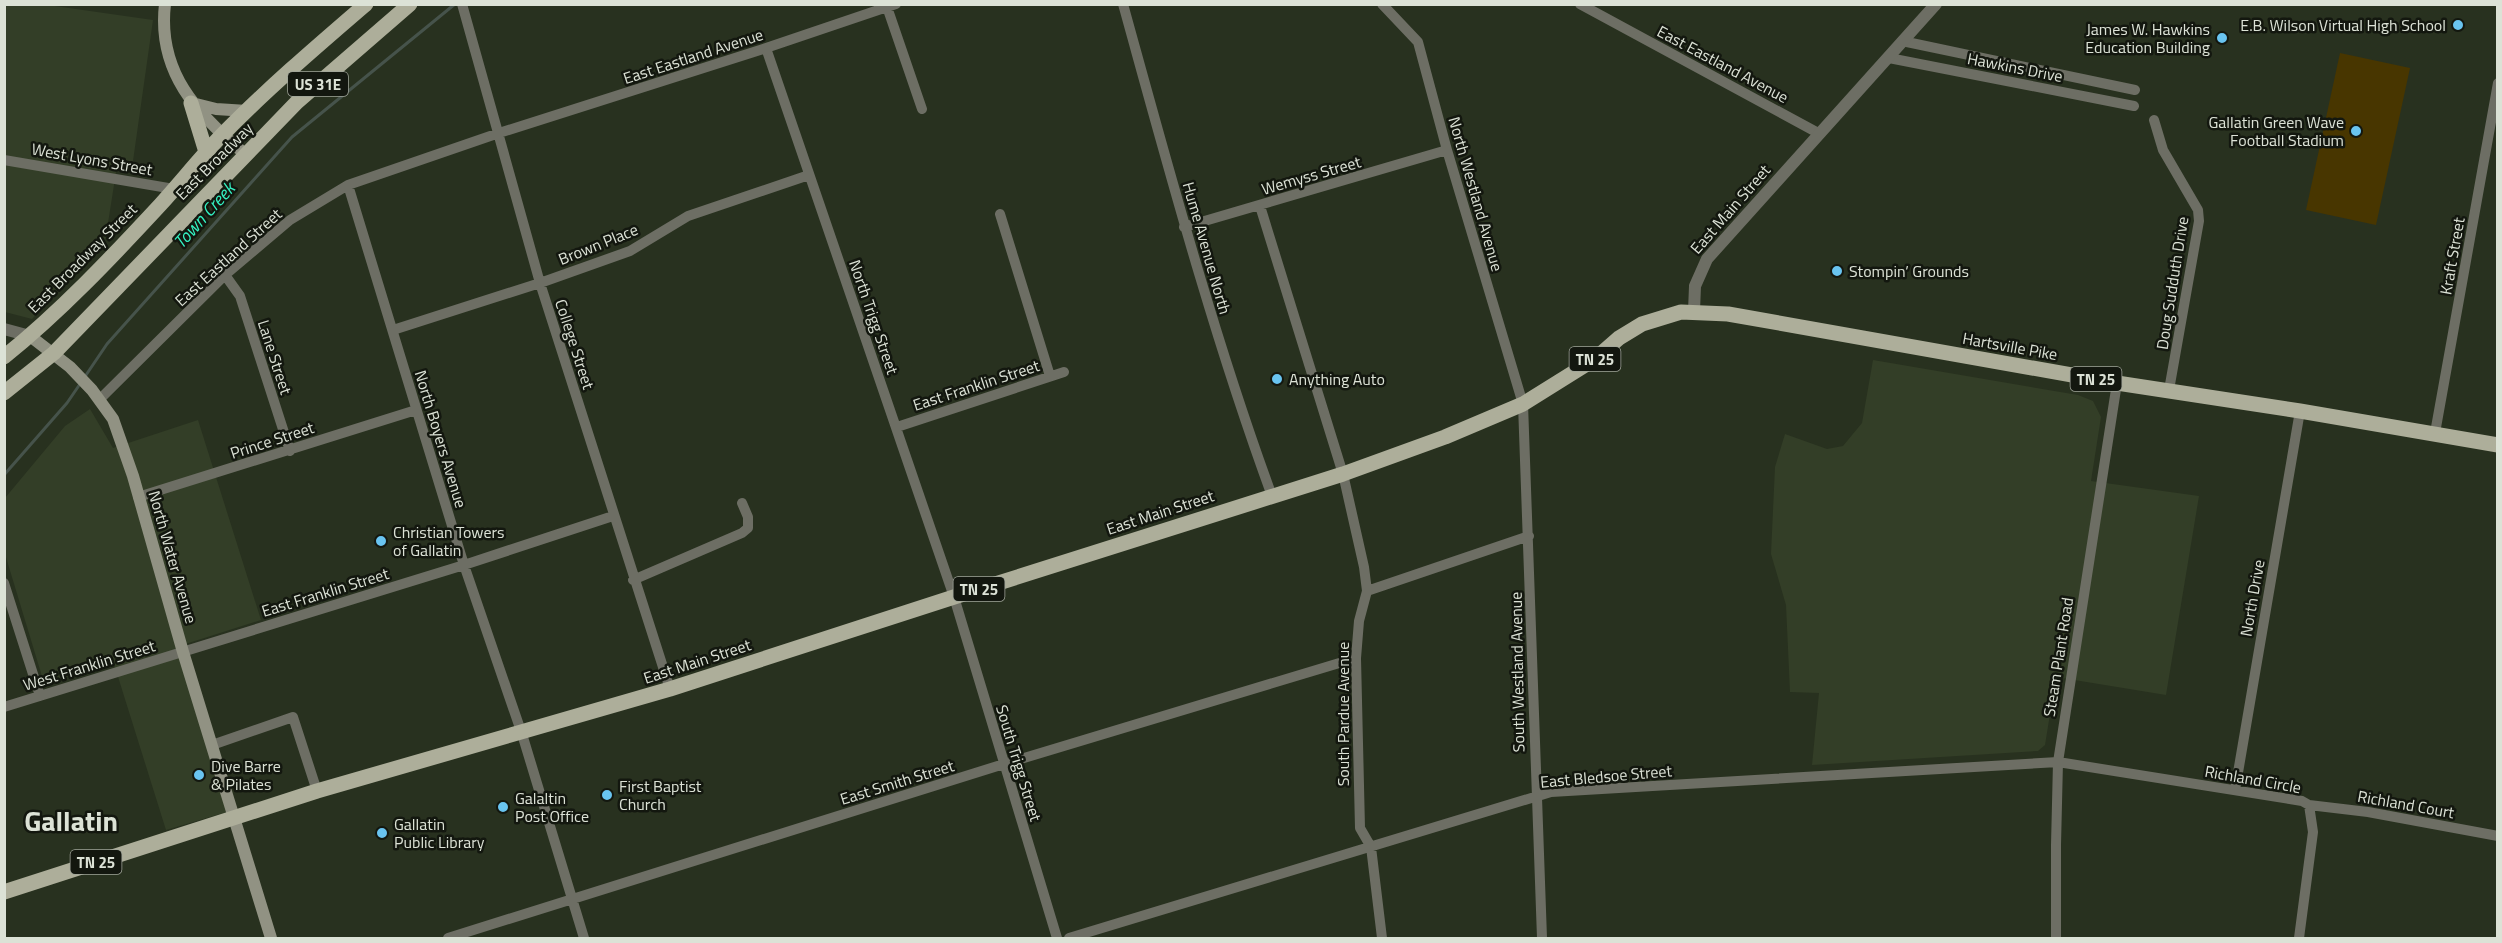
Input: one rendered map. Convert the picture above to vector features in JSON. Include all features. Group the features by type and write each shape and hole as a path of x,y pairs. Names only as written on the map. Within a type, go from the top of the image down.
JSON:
{"main road":[{"path":"165,4 166,47 176,77 191,103 206,152"},
{"name":"East Broadway","path":"160,205 222,135 281,77 366,4"},
{"name":"East Broadway","path":"54,353 297,102 410,4"},
{"path":"191,103 216,109 247,111"},
{"path":"191,103 222,135 245,154"},
{"name":"East Broadway Street","path":"30,336 160,205"},
{"name":"Hartsville Pike","path":"1694,311 1790,325 2117,383 2498,445"},
{"name":"East Main Street","path":"235,817 670,689 1343,474 1445,437 1523,404 1595,359 1619,338 1642,324 1667,315 1694,311"},
{"name":"North Water Avenue","path":"30,336 70,367 96,395 113,418 133,476 183,652 271,939"},
{"name":"US 31E","path":"4,357 30,336"},
{"name":"US 31E","path":"4,393 54,353"},
{"name":"TN 25","path":"4,892 235,817"}],"street":[{"name":"College Street","path":"462,4 540,283 633,580 670,689"},
{"name":"Hume Avenue North","path":"1123,4 1184,227 1239,405 1272,496"},
{"name":"North Westland Avenue","path":"1382,4 1418,42 1447,150 1523,404"},
{"name":"East Eastland Avenue","path":"1580,4 1820,134"},
{"name":"East Main Street","path":"1694,311 1695,286 1707,258 1936,4"},
{"name":"East Eastland Avenue","path":"499,133 766,48 889,6"},
{"path":"889,6 922,109"},
{"name":"Hawkins Drive","path":"1902,41 2135,90"},
{"name":"North Trigg Street","path":"766,48 954,597"},
{"name":"Hawkins Drive","path":"1889,58 2134,106"},
{"name":"Kraft Street","path":"2435,434 2498,83"},
{"name":"Doug Sudduth Drive","path":"2154,120 2163,150 2198,210 2199,221 2169,390"},
{"name":"East Eastland Street","path":"96,395 225,275 290,219 348,185 499,133"},
{"name":"Wemyss Street","path":"1184,227 1447,150"},
{"name":"West Lyons Street","path":"4,160 174,189"},
{"name":"Brown Place","path":"393,330 540,283 630,250 688,216 809,175"},
{"name":"North Boyers Avenue","path":"348,185 464,565 522,734 584,939"},
{"name":"South Pardue Avenue","path":"1260,206 1343,474 1364,567 1367,591 1359,621 1356,658 1359,828 1371,847 1383,939"},
{"path":"1000,214 1050,376"},
{"name":"Lane Street","path":"225,275 240,296 290,451"},
{"path":"4,329 30,336"},
{"name":"East Franklin Street","path":"897,427 1064,372"},
{"name":"Steam Plant Road","path":"2056,939 2058,762 2117,383"},
{"name":"South Westland Avenue","path":"1523,404 1542,939"},
{"name":"Prince Street","path":"138,497 416,410"},
{"name":"North Drive","path":"2235,790 2300,411"},
{"path":"633,580 742,533 748,528 748,517 742,503"},
{"name":"East Franklin Street","path":"183,652 614,516"},
{"path":"1367,591 1529,536"},
{"path":"4,583 40,696"},
{"name":"South Trigg Street","path":"954,597 1057,939"},
{"name":"West Franklin Street","path":"4,707 183,652"},
{"name":"East Smith Street","path":"448,939 1004,764 1356,658"},
{"path":"212,745 293,717 317,791"},
{"name":"Richland Circle","path":"2058,762 2302,801 2309,805 2313,832 2299,939"},
{"name":"East Bledsoe Street","path":"1069,939 1551,792 2058,762"},
{"name":"Richland Court","path":"2309,805 2367,812 2498,836"}],"shaded area":[{"path":"4,5 48,5 153,20 132,168 117,166 105,242 32,319 5,312"},
{"path":"2340,53 2410,68 2376,225 2306,210"},
{"path":"1873,360 2078,395 2093,401 2101,417 2091,481 2199,496 2166,695 2056,677 2045,745 2038,751 1812,765 1819,693 1790,692 1786,605 1771,554 1775,467 1785,434 1827,449 1843,446 1862,423"},
{"path":"90,409 113,448 198,420 261,620 176,647 227,812 166,830 114,664 44,683 5,554 5,498 65,426"}],"waterway":[{"name":"Town Creek","path":"84,378 107,344 292,137 455,4"},
{"name":"Town Creek","path":"4,475 67,403 80,384"}],"place":[{"name":"E.B. Wilson Virtual High School","path":"2458,25"},
{"name":"James W. Hawkins Education Building","path":"2222,38"},
{"name":"Gallatin Green Wave Football Stadium","path":"2356,131"},
{"name":"Stompin’ Grounds","path":"1837,271"},
{"name":"Anything Auto","path":"1277,379"},
{"name":"Christian Towers of Gallatin","path":"381,541"},
{"name":"Dive Barre & Pilates","path":"199,775"},
{"name":"First Baptist Church","path":"607,795"},
{"name":"Galaltin Post Office","path":"503,807"},
{"name":"Gallatin Public Library","path":"382,833"}],"district":[{"name":"Gallatin","path":"71,820"}]}
